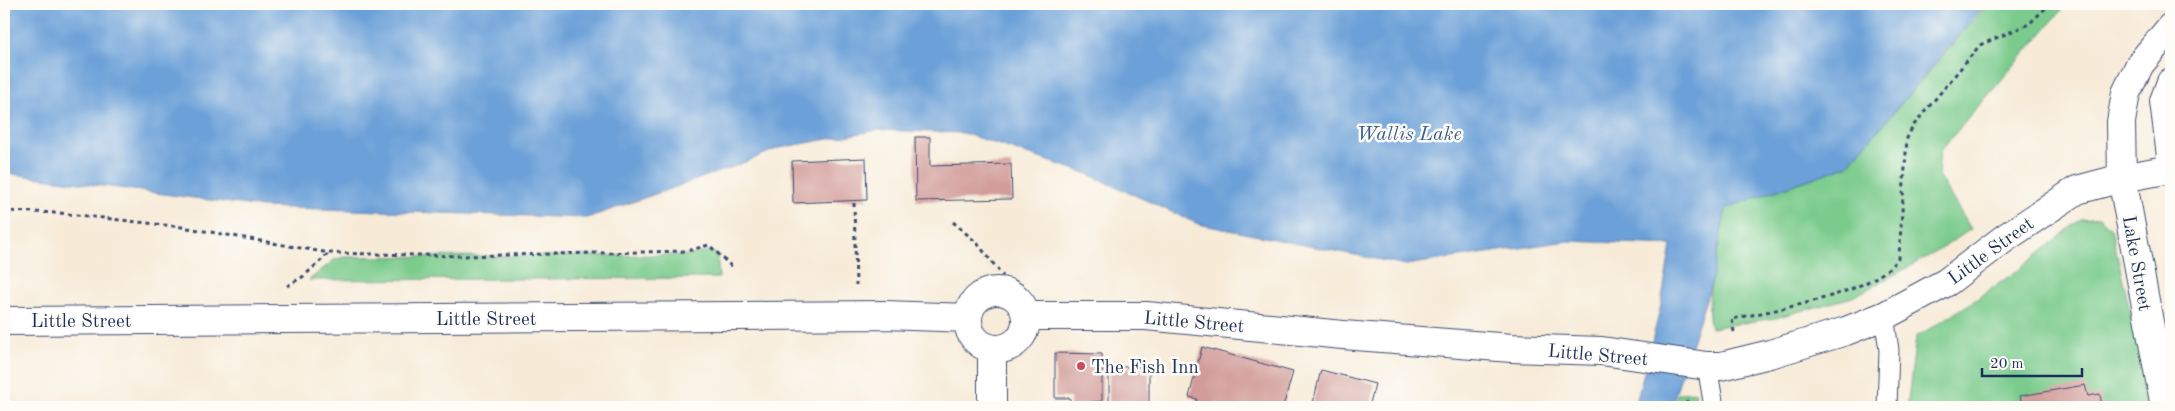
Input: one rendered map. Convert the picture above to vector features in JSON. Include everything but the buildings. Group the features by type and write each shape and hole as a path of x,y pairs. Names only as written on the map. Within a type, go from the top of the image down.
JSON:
{"street":[{"path":"2122,178 2121,122 2126,93 2140,64 2171,27"},
{"path":"2171,82 2164,101 2171,156"},
{"name":"Little Street","path":"1026,316 1146,316 1343,335 1512,348 1602,351 1707,366 1721,366 1770,354 1846,331 1884,316 1947,282 2005,238 2077,190 2122,178 2171,169"},
{"name":"Lake Street","path":"2122,178 2165,407"},
{"path":"1002,290 1018,299 1026,316 1026,325 1017,341 1010,346 992,349 977,341 968,326 968,318 970,308 982,294 1002,290"},
{"name":"Little Street","path":"4,320 876,315 968,318"},
{"path":"992,349 992,407"}],"lane":[{"path":"1884,316 1889,350 1887,407"},
{"path":"1707,366 1714,407"}],"path":[{"path":"1733,326 1732,319 1804,304 1840,293 1872,279 1894,265 1898,256 1907,138 1913,126 1980,45 2029,24 2050,4"},
{"path":"854,203 856,276"},
{"path":"4,211 59,212 182,227 329,253 461,256 687,251 709,245 734,269"},
{"path":"952,222 977,243 1003,276"},
{"path":"286,287 304,276 329,253"}],"green space":[{"path":"1988,4 2067,4 1940,151 1938,175 1971,229 1938,251 1853,297 1775,318 1711,328 1709,318 1710,287 1726,208 1847,166"},
{"path":"2099,217 2111,228 2152,407 1907,407 1916,337 1971,303 2021,268 2081,219"},
{"path":"709,251 717,254 719,278 309,280 334,260 344,257 691,255"},
{"path":"1696,392 1694,407 1672,407 1678,393"}],"water":[{"name":"Wallis Lake","path":"4,4 1986,4 1847,166 1726,208 1712,281 1671,407 1635,407 1660,310 1671,245 1567,241 1406,265 1198,224 1088,174 963,133 878,130 779,148 738,165 587,218 262,207 4,173"}],"place":[{"name":"The Fish Inn","path":"1081,366"}]}
